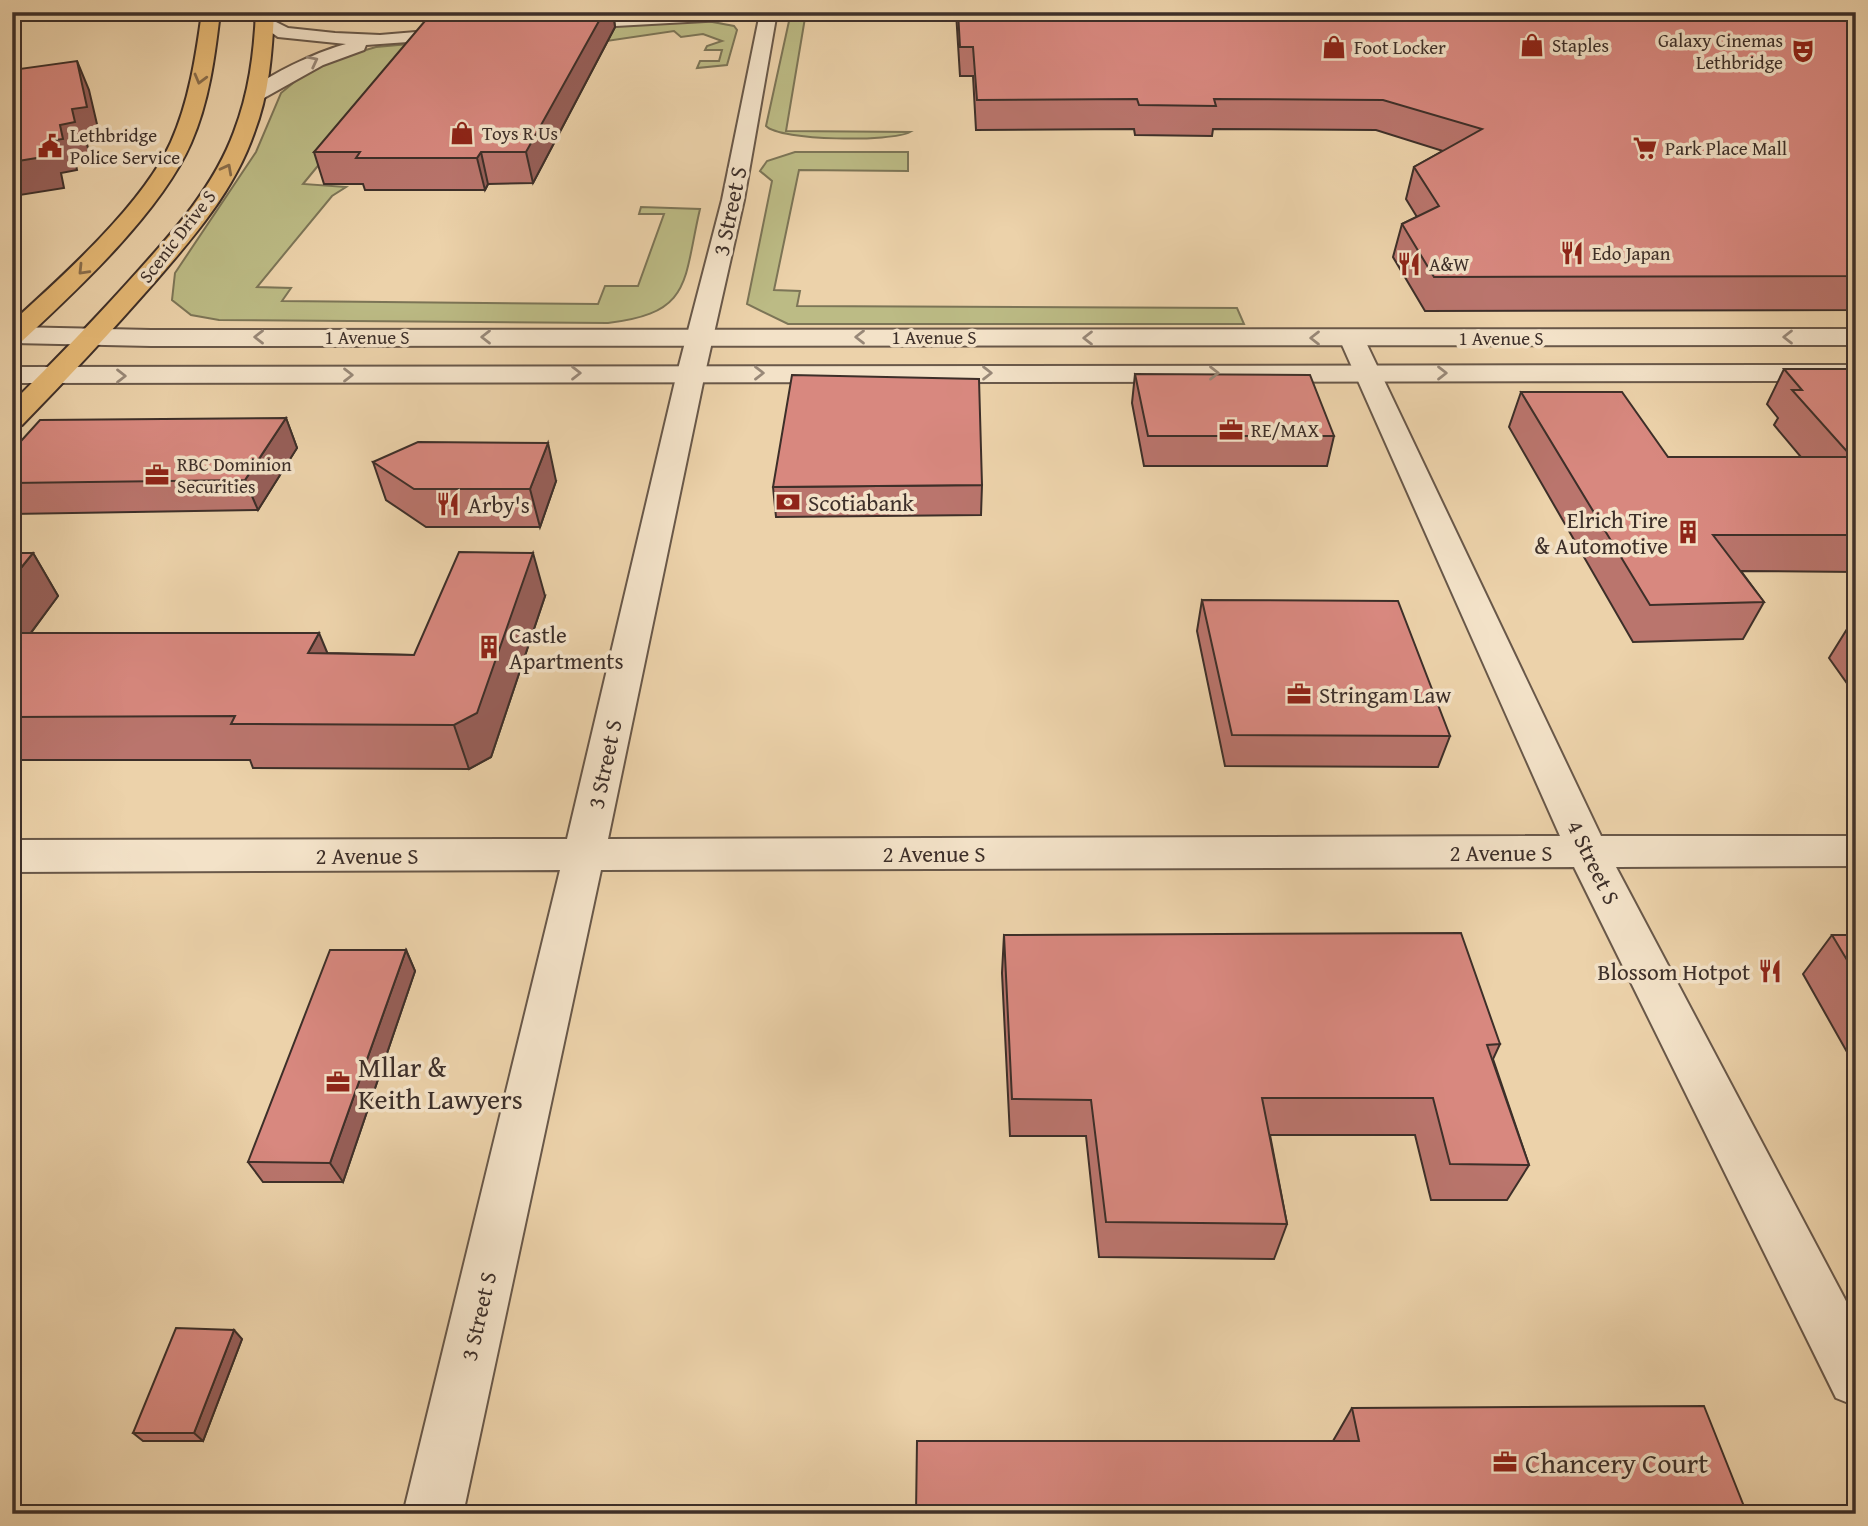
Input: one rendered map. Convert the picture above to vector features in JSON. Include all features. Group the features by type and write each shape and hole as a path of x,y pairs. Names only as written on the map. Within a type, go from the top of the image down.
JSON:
{"main road":[{"path":"12,335 79,275 164,172 185,135 205,59 211,12"},
{"name":"Scenic Drive S","path":"12,419 93,337 198,215 225,174 244,134 255,97 263,60 264,17"}],"street":[{"path":"539,26 678,15 768,12"},
{"name":"3 Street S","path":"433,1514 733,200 768,12"},
{"path":"264,17 284,33 380,40 486,31"},
{"path":"255,97 330,53 380,40"},
{"name":"1 Avenue S","path":"12,335 696,355 1359,356 1856,373"},
{"name":"1 Avenue S","path":"12,375 53,376 696,355 1359,356 1856,337"},
{"name":"4 Street S","path":"1359,356 1587,851 1856,1378"},
{"name":"2 Avenue S","path":"12,856 1856,851"}],"shaded area":[{"path":"791,12 806,12 786,131 910,132 882,137 836,138 792,135 766,126"},
{"path":"707,21 734,26 737,30 727,65 697,68 700,61 719,61 722,50 705,50 707,46 722,41 703,34 681,37 674,31 395,72 303,184 346,187 332,196 257,287 291,288 282,301 598,304 605,286 638,286 664,214 639,214 641,207 700,209 686,274 680,289 670,302 656,311 608,323 219,320 191,315 172,300 175,273 256,152 281,93 304,74 328,61 376,47 609,26"},
{"path":"795,152 908,152 908,171 799,170 774,290 800,291 797,306 1237,308 1244,324 788,324 747,304 772,181 760,171 767,161"}],"building":[{"path":"459,12 604,12 526,152 481,152 477,158 356,158 360,152 314,152 430,15"},
{"name":"Park Place Mall","path":"958,12 1856,12 1856,276 1434,277 1402,224 1439,206 1414,167 1482,129 1383,100 1214,99 1216,106 1139,105 1137,99 977,100 973,47 960,47"},
{"path":"77,61 87,107 72,109 75,122 60,125 63,139 47,141 49,156 12,162 12,70"},
{"path":"1784,369 1856,369 1856,535 1713,535 1764,602 1650,605 1521,392 1622,392 1668,457 1852,457 1792,390 1802,390"},
{"path":"1135,374 1310,375 1334,436 1148,436"},
{"path":"792,375 979,379 982,485 773,487"},
{"path":"286,418 245,480 12,483 12,451 40,420"},
{"path":"418,442 548,443 530,489 414,489 373,462"},
{"path":"459,552 533,553 477,713 454,725 231,724 235,716 12,717 12,633 319,633 308,653 414,655"},
{"path":"12,553 33,553 12,579"},
{"path":"1202,600 1398,601 1450,736 1232,735"},
{"path":"1461,933 1500,1044 1487,1045 1529,1165 1450,1164 1433,1098 1262,1098 1287,1224 1106,1222 1091,1100 1012,1099 1004,935"},
{"path":"1832,935 1856,935 1856,975"},
{"name":"Mllar & Keith Lawyers","path":"330,950 406,950 330,1163 248,1162"},
{"path":"176,1328 234,1330 194,1433 133,1433"},
{"path":"1704,1406 1747,1514 866,1514 916,1513 917,1441 1359,1441 1352,1408"}],"place":[{"name":"Staples","path":"1532,45"},
{"name":"Foot Locker","path":"1334,47"},
{"name":"Galaxy Cinemas Lethbridge","path":"1803,51"},
{"name":"Toys R Us","path":"462,133"},
{"name":"Lethbridge Police Service","path":"50,146"},
{"name":"Park Place Mall","path":"1645,148"},
{"name":"Edo Japan","path":"1572,253"},
{"name":"A&W","path":"1409,264"},
{"name":"RE/MAX","path":"1231,430"},
{"name":"RBC Dominion Securities","path":"157,475"},
{"name":"Scotiabank","path":"788,502"},
{"name":"Arby's","path":"448,504"},
{"name":"Elrich Tire & Automotive","path":"1688,532"},
{"name":"Castle Apartments","path":"489,647"},
{"name":"Stringam Law","path":"1299,694"},
{"name":"Blossom Hotpot","path":"1770,971"},
{"name":"Mllar & Keith Lawyers","path":"338,1082"},
{"name":"Chancery Court","path":"1505,1462"}]}
